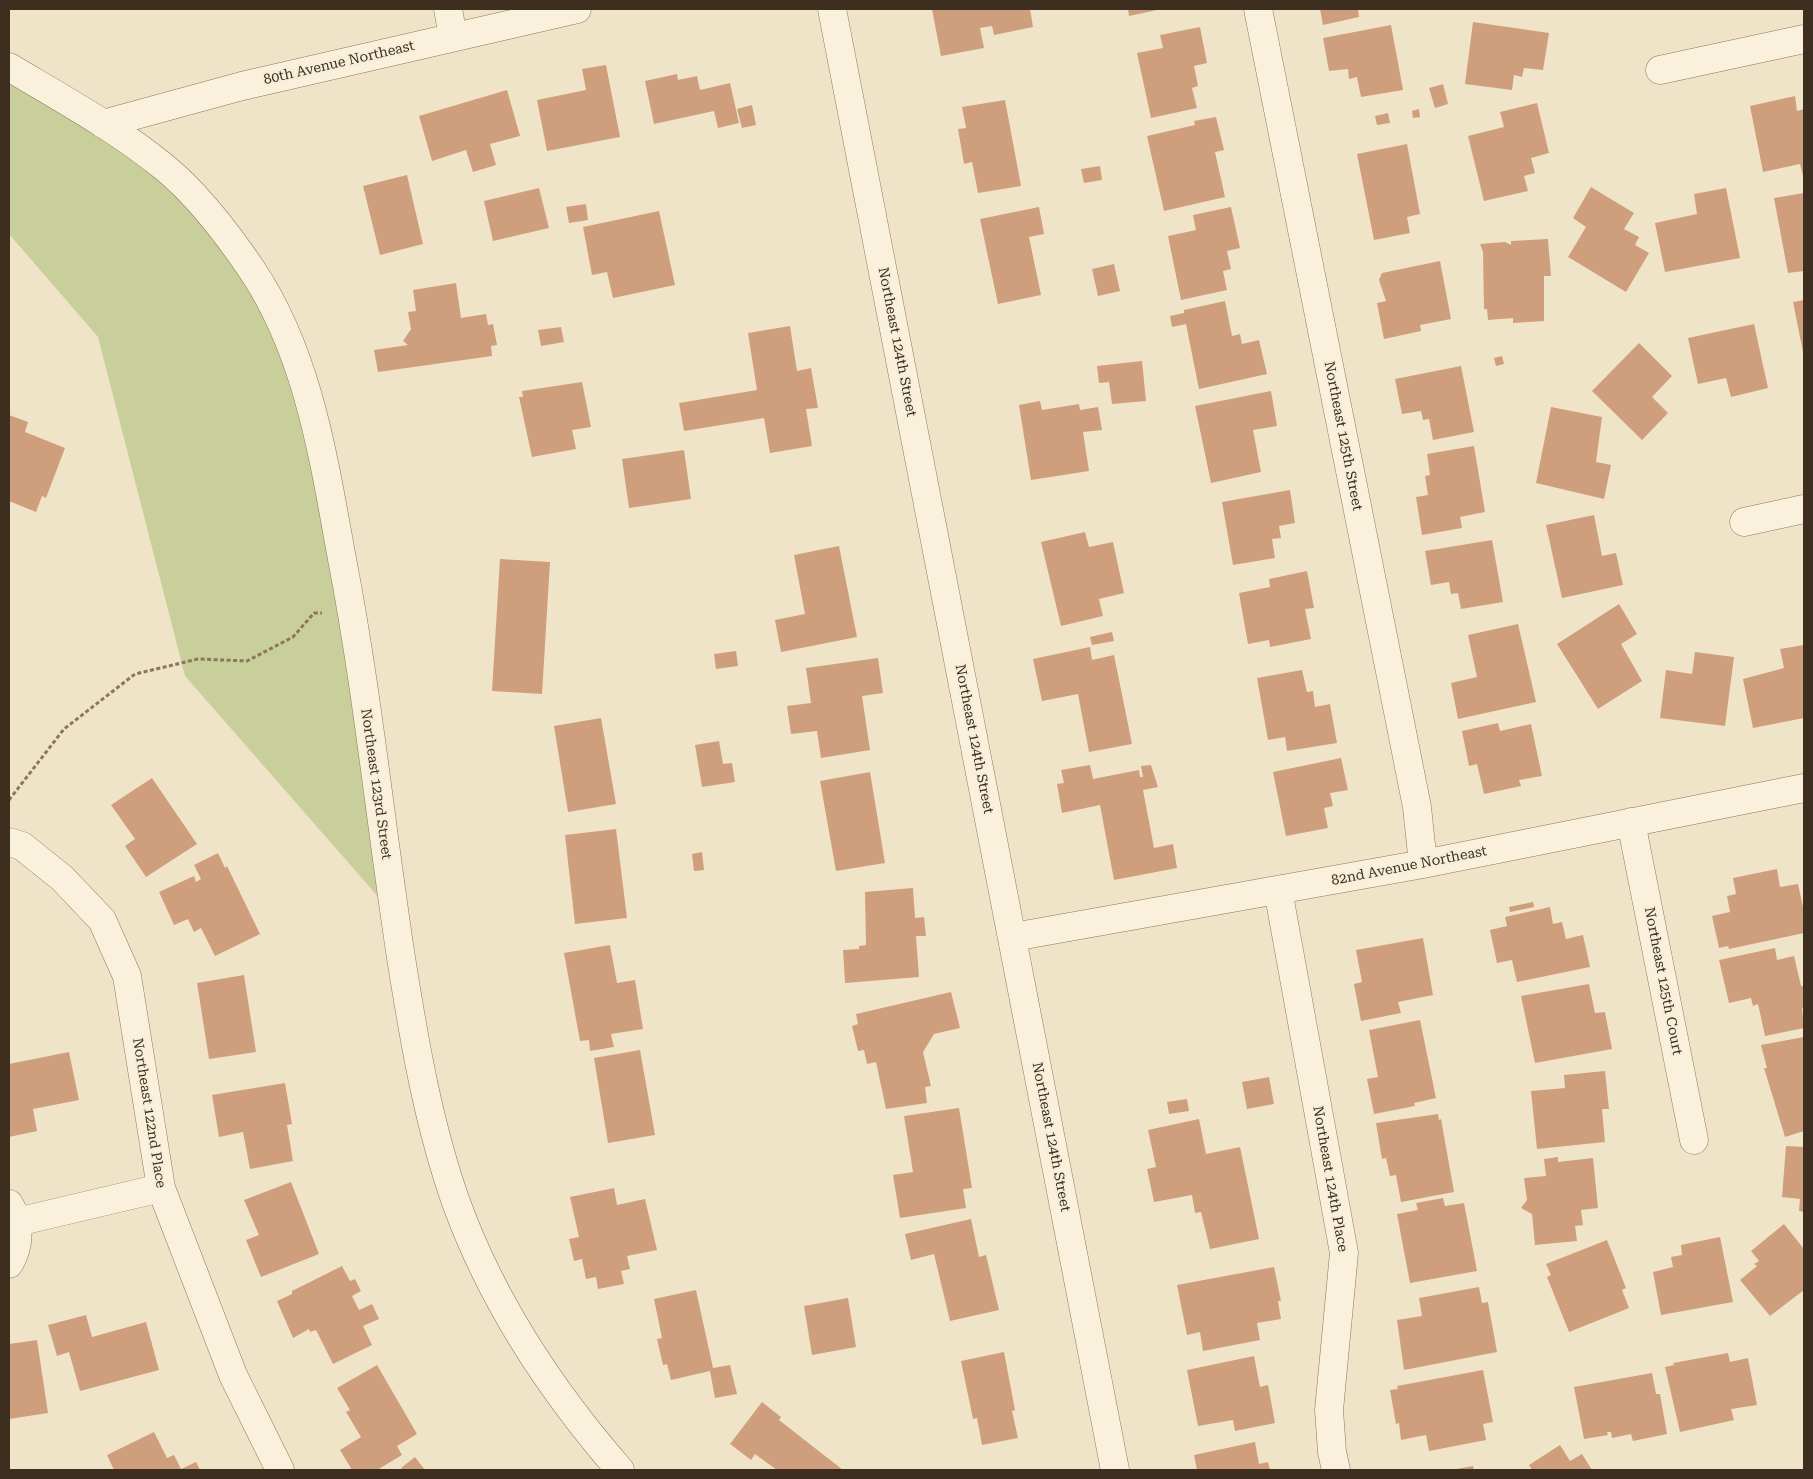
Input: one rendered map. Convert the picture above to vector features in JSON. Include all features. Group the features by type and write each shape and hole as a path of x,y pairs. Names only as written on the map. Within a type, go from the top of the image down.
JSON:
{"street":[{"path":"448,9 452,37"},
{"name":"80th Avenue Northeast","path":"103,124 242,86 577,9"},
{"name":"Northeast 124th Street","path":"832,9 1115,1470"},
{"name":"Northeast 125th Street","path":"1258,9 1413,787 1423,864"},
{"path":"1660,70 1804,39"},
{"path":"9,67 103,124"},
{"name":"Northeast 123rd Street","path":"103,124 166,168 206,210 253,272 287,336 312,406 352,610 413,1034 436,1138 458,1207 494,1290 537,1363 595,1442 620,1470"},
{"path":"1744,522 1804,509"},
{"name":"82nd Avenue Northeast","path":"1013,936 1423,864 1804,788"},
{"name":"Northeast 125th Court","path":"1631,822 1694,1140"},
{"name":"Northeast 122nd Place","path":"9,842 22,846 62,878 102,920 128,976 161,1188 233,1375 280,1470"},
{"name":"Northeast 124th Place","path":"1278,890 1344,1253 1330,1410 1332,1452 1336,1470"},
{"path":"9,1264 15,1254 18,1239 13,1213 161,1188"}],"path":[{"path":"9,800 64,729 135,674 198,659 247,661 293,637 314,613 352,610"}],"green space":[{"path":"9,74 166,168 287,336 395,916 185,676 98,337 9,234"}],"building":[{"path":"932,9 1030,9 1033,27 994,35 992,26 980,28 984,48 941,56"},
{"path":"1128,9 1157,9 1157,10 1129,16"},
{"path":"1320,9 1358,9 1359,17 1323,25"},
{"path":"1473,22 1549,33 1543,70 1524,68 1522,77 1514,75 1512,90 1465,84"},
{"path":"1391,25 1403,90 1361,97 1357,77 1349,79 1348,69 1329,71 1323,38"},
{"path":"1200,27 1207,63 1194,66 1198,86 1192,88 1197,108 1151,118 1137,53 1163,48 1160,35"},
{"path":"606,65 620,137 547,151 537,100 586,90 582,69"},
{"path":"677,74 678,80 697,76 700,90 730,83 739,123 718,128 714,111 654,124 645,81"},
{"path":"1443,84 1448,104 1435,108 1429,88"},
{"path":"507,90 520,136 490,144 496,165 473,172 466,150 432,161 419,116"},
{"path":"1795,96 1797,111 1804,109 1804,180 1800,164 1763,172 1750,106"},
{"path":"1005,100 1021,186 978,193 972,162 964,164 958,129 966,128 962,107"},
{"path":"1537,103 1549,153 1531,158 1535,173 1524,176 1528,191 1484,201 1468,136 1504,127 1500,112"},
{"path":"752,105 756,125 742,128 737,109"},
{"path":"1419,109 1420,117 1413,118 1412,111"},
{"path":"1388,113 1390,123 1377,125 1375,116"},
{"path":"1216,117 1224,150 1215,152 1225,197 1164,211 1147,136 1195,125 1194,121"},
{"path":"1407,144 1420,214 1407,217 1410,233 1374,240 1357,154"},
{"path":"1100,166 1102,180 1084,183 1081,169"},
{"path":"407,175 423,244 380,255 363,186"},
{"path":"1591,187 1634,213 1624,229 1639,237 1635,245 1649,253 1626,292 1568,257 1586,227 1573,218"},
{"path":"539,188 549,228 493,241 484,201"},
{"path":"1726,188 1740,258 1665,272 1655,223 1697,214 1694,194"},
{"path":"1804,193 1804,271 1788,273 1774,198"},
{"path":"586,204 588,220 569,223 566,207"},
{"path":"1039,207 1044,234 1029,237 1041,295 998,304 980,219"},
{"path":"1231,207 1240,248 1227,251 1231,269 1223,271 1227,290 1181,300 1168,236 1196,230 1193,215"},
{"path":"659,211 675,285 613,298 607,272 592,275 583,227"},
{"path":"1548,239 1551,276 1544,276 1544,321 1513,323 1513,318 1488,320 1487,309 1484,309 1483,252 1480,244 1505,242 1511,245 1511,241"},
{"path":"1440,261 1451,319 1420,325 1421,331 1384,339 1377,303 1386,301 1379,280 1382,273"},
{"path":"1114,264 1120,291 1098,296 1092,269"},
{"path":"456,283 461,318 486,314 488,325 493,324 497,345 491,346 492,356 378,372 374,350 408,345 403,341 411,329 408,312 416,311 413,290"},
{"path":"1804,300 1804,352 1803,352 1793,302"},
{"path":"1225,301 1232,336 1240,334 1242,344 1259,340 1267,374 1199,389 1186,324 1172,327 1170,316 1184,313 1184,310"},
{"path":"1754,324 1768,388 1731,397 1726,378 1698,384 1688,338"},
{"path":"790,326 797,371 811,368 818,408 806,409 812,446 770,453 764,418 684,431 679,403 757,390 748,333"},
{"path":"561,327 564,342 541,346 538,330"},
{"path":"1639,343 1672,376 1652,397 1668,413 1642,440 1592,391"},
{"path":"1502,356 1504,364 1496,366 1494,358"},
{"path":"1142,361 1146,401 1112,404 1109,382 1099,383 1097,366"},
{"path":"1461,366 1474,432 1433,440 1429,419 1423,420 1421,411 1402,414 1395,379"},
{"path":"582,382 591,427 572,430 576,449 532,457 519,397 523,397 522,391"},
{"path":"1271,391 1277,426 1253,430 1261,472 1211,483 1195,406"},
{"path":"1040,401 1042,410 1079,404 1080,410 1098,407 1102,430 1083,432 1089,471 1031,480 1019,405"},
{"path":"1551,407 1602,417 1596,462 1611,465 1604,499 1536,483"},
{"path":"9,415 28,422 25,432 65,448 46,498 42,496 36,512 9,501"},
{"path":"1474,446 1485,512 1460,517 1462,528 1422,535 1416,497 1428,495 1425,476 1430,475 1427,454"},
{"path":"684,450 691,499 629,508 622,459"},
{"path":"1290,490 1295,523 1279,526 1281,538 1272,539 1275,558 1233,565 1222,502"},
{"path":"1594,515 1602,556 1616,553 1623,585 1562,598 1546,525"},
{"path":"1085,532 1089,547 1113,542 1124,593 1099,599 1103,616 1061,626 1041,542"},
{"path":"1492,540 1503,602 1461,609 1458,593 1451,594 1449,582 1431,585 1425,551"},
{"path":"839,546 857,637 781,652 775,620 805,614 794,555"},
{"path":"500,559 550,562 542,694 492,691"},
{"path":"1307,571 1314,608 1305,609 1311,639 1270,647 1269,640 1248,644 1239,593 1270,587 1269,579"},
{"path":"1619,604 1637,634 1621,644 1642,681 1598,709 1557,644"},
{"path":"1518,624 1536,702 1458,719 1451,683 1477,677 1468,635"},
{"path":"1112,632 1114,641 1092,645 1090,637"},
{"path":"1804,645 1804,718 1753,728 1743,679 1784,668 1780,649"},
{"path":"1090,647 1092,660 1114,655 1132,744 1089,752 1078,694 1042,701 1033,659"},
{"path":"736,651 738,666 716,669 714,654"},
{"path":"1695,652 1734,657 1725,726 1660,718 1666,670 1692,674"},
{"path":"878,658 883,693 862,696 870,750 821,758 817,731 791,734 787,706 811,703 806,668"},
{"path":"1302,670 1307,692 1313,691 1315,707 1330,704 1337,743 1287,751 1285,737 1268,740 1257,678"},
{"path":"601,718 616,804 568,812 554,726"},
{"path":"1498,723 1500,731 1531,724 1542,776 1519,780 1521,786 1484,794 1477,764 1469,766 1462,731"},
{"path":"719,741 723,764 732,763 735,782 702,787 695,745"},
{"path":"1341,758 1348,790 1330,793 1333,806 1324,808 1328,828 1286,836 1273,772"},
{"path":"1090,765 1093,779 1139,770 1140,777 1143,777 1141,766 1151,765 1158,787 1143,790 1154,848 1173,844 1177,868 1114,880 1100,805 1062,813 1057,784 1064,783 1061,770"},
{"path":"870,772 885,863 836,871 820,781"},
{"path":"152,778 197,844 146,877 125,846 135,839 111,805"},
{"path":"616,829 627,918 575,924 565,835"},
{"path":"702,852 704,870 694,871 692,854"},
{"path":"218,853 225,868 227,866 260,934 215,956 201,928 194,932 188,919 174,925 159,892 194,876 196,882 201,879 194,865"},
{"path":"1777,869 1780,887 1798,884 1804,912 1804,933 1729,949 1728,946 1719,948 1712,916 1730,912 1727,896 1736,894 1733,878"},
{"path":"913,888 915,918 924,917 926,936 916,936 919,977 845,983 843,950 859,949 859,946 866,945 865,892"},
{"path":"1533,902 1534,907 1510,912 1509,907"},
{"path":"1550,907 1553,924 1562,922 1566,939 1583,935 1590,967 1517,982 1512,960 1497,963 1490,930 1507,926 1505,917"},
{"path":"1423,938 1433,995 1398,1002 1401,1013 1361,1021 1354,984 1362,982 1356,950"},
{"path":"610,945 617,983 635,980 643,1029 611,1034 614,1047 590,1051 589,1040 580,1041 564,953"},
{"path":"1775,948 1777,960 1794,956 1801,986 1803,986 1804,991 1804,1007 1802,1008 1804,1028 1765,1036 1758,1004 1753,1006 1751,998 1729,1003 1719,960"},
{"path":"244,975 256,1052 209,1059 197,983"},
{"path":"1589,984 1595,1013 1605,1012 1612,1049 1535,1063 1521,996"},
{"path":"951,992 960,1028 934,1034 923,1052 931,1086 925,1087 927,1103 886,1109 876,1062 867,1064 864,1050 858,1051 852,1026 858,1024 856,1014"},
{"path":"1420,1020 1436,1098 1414,1103 1415,1106 1374,1114 1367,1079 1378,1077 1369,1030"},
{"path":"1804,1037 1804,1131 1785,1137 1764,1068 1767,1068 1761,1045"},
{"path":"640,1050 655,1135 608,1143 594,1058"},
{"path":"69,1052 79,1100 33,1109 37,1131 9,1137 9,1064"},
{"path":"1605,1071 1609,1109 1602,1109 1605,1142 1537,1149 1531,1091 1565,1088 1564,1075"},
{"path":"1269,1077 1274,1104 1247,1109 1242,1082"},
{"path":"285,1083 292,1124 287,1125 293,1161 250,1169 243,1132 219,1137 212,1095"},
{"path":"1187,1099 1189,1111 1169,1114 1167,1102"},
{"path":"959,1108 972,1188 963,1189 966,1208 900,1218 893,1175 913,1172 904,1116"},
{"path":"1438,1114 1439,1120 1441,1119 1454,1192 1401,1202 1396,1175 1390,1176 1386,1158 1382,1159 1376,1123"},
{"path":"1199,1119 1206,1154 1240,1147 1259,1239 1210,1249 1201,1212 1195,1213 1192,1195 1154,1202 1147,1169 1156,1167 1148,1130"},
{"path":"1786,1146 1804,1147 1804,1212 1799,1211 1800,1199 1782,1197"},
{"path":"1558,1157 1558,1162 1593,1158 1598,1208 1581,1210 1583,1225 1575,1226 1577,1241 1535,1245 1532,1214 1521,1208 1527,1200 1524,1178 1546,1176 1544,1159"},
{"path":"291,1182 319,1254 261,1277 246,1240 259,1235 244,1200"},
{"path":"614,1188 617,1205 645,1199 657,1250 627,1256 630,1269 621,1271 624,1284 598,1289 596,1277 586,1279 582,1259 574,1261 569,1239 579,1237 570,1197"},
{"path":"1443,1198 1445,1206 1464,1203 1477,1271 1410,1283 1397,1214 1418,1210 1416,1203"},
{"path":"971,1219 979,1257 986,1255 999,1310 950,1321 934,1254 911,1260 905,1234"},
{"path":"1784,1224 1804,1249 1804,1290 1770,1316 1740,1280 1757,1266 1754,1264 1759,1261 1751,1251"},
{"path":"1720,1237 1733,1302 1661,1315 1653,1272 1673,1267 1671,1257 1682,1255 1681,1245"},
{"path":"1607,1240 1626,1288 1622,1290 1629,1308 1569,1332 1547,1277 1551,1275 1546,1264"},
{"path":"342,1266 350,1281 355,1279 361,1291 352,1296 359,1310 372,1304 379,1319 363,1326 372,1345 333,1364 316,1330 310,1332 309,1329 293,1338 277,1301 292,1294 292,1291"},
{"path":"1274,1267 1281,1301 1278,1301 1281,1319 1257,1323 1260,1340 1203,1351 1200,1332 1187,1335 1177,1285"},
{"path":"1479,1287 1482,1303 1488,1302 1497,1352 1404,1370 1397,1320 1422,1316 1419,1298"},
{"path":"696,1290 713,1368 730,1365 737,1394 715,1398 710,1371 671,1380 667,1364 663,1365 657,1339 662,1338 654,1299"},
{"path":"848,1298 856,1347 812,1355 804,1306"},
{"path":"86,1315 92,1337 146,1322 159,1370 80,1391 69,1352 57,1356 48,1325"},
{"path":"37,1340 48,1413 9,1419 9,1344"},
{"path":"1004,1352 1015,1410 1012,1411 1018,1438 982,1445 977,1418 973,1419 961,1361"},
{"path":"1728,1353 1730,1362 1748,1358 1757,1405 1731,1409 1734,1420 1680,1432 1665,1367 1674,1365 1673,1363"},
{"path":"1254,1356 1260,1387 1268,1385 1275,1423 1235,1431 1233,1420 1198,1426 1187,1370"},
{"path":"377,1365 417,1434 397,1446 402,1455 377,1470 352,1470 340,1450 361,1437 346,1412 350,1410 337,1388"},
{"path":"1483,1370 1493,1422 1483,1424 1486,1440 1429,1451 1426,1435 1401,1440 1399,1423 1396,1424 1390,1390 1398,1389 1397,1386"},
{"path":"1652,1373 1656,1394 1660,1394 1667,1434 1633,1441 1631,1434 1612,1438 1611,1432 1607,1432 1608,1435 1584,1439 1574,1387"},
{"path":"762,1402 781,1417 779,1420 843,1470 777,1470 755,1454 751,1460 730,1444"},
{"path":"154,1432 167,1458 174,1455 181,1469 196,1462 200,1470 114,1470 107,1455"},
{"path":"1255,1442 1259,1464 1268,1462 1270,1470 1197,1470 1194,1455"},
{"path":"1560,1445 1570,1461 1582,1454 1592,1470 1532,1470 1529,1465"},
{"path":"415,1457 425,1470 403,1470 401,1468"},
{"path":"1473,1466 1474,1470 1456,1470 1456,1469"}]}
